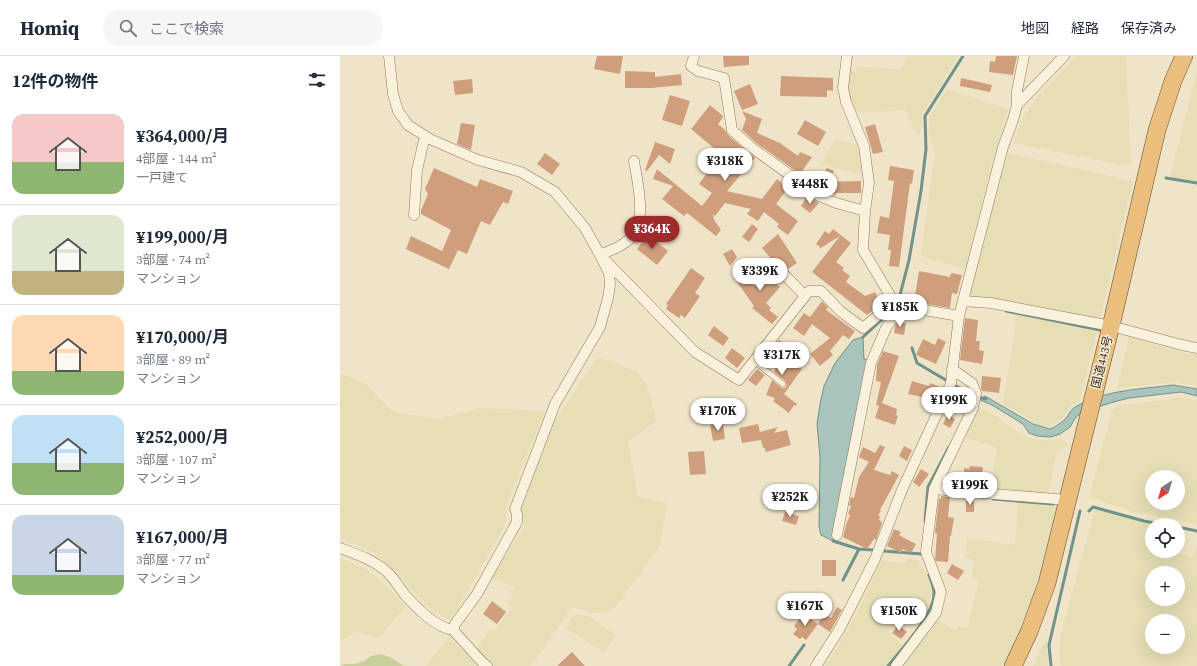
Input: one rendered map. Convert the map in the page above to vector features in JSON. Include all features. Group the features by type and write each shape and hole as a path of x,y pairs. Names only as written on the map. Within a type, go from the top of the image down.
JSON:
{"highway":[{"name":"国道443号","path":"1013,666 1029,632 1047,583 1111,326 1157,130 1173,81 1184,56"}],"street":[{"path":"389,56 393,94 398,110 408,125 425,136 478,160 521,172 555,192 585,228 608,273 610,285 600,327 555,404 515,509 517,514 517,522 477,594 455,624 453,630"},
{"path":"694,56 691,66 698,71 724,78 732,130 751,147 819,196 836,203 865,211"},
{"path":"846,56 843,88 846,102 864,146 869,183 865,211 863,250 898,304"},
{"path":"816,666 839,630 875,559 902,490 950,383 959,316 1003,147 1014,120 1017,105 1017,91 1024,56"},
{"path":"1017,105 1064,56"},
{"path":"414,215 417,170 425,136"},
{"path":"600,255 624,244 632,237 638,223 641,203 634,161"},
{"path":"600,255 695,352 738,380 809,291 821,292 840,311 863,328 898,304 959,316"},
{"path":"776,266 805,296"},
{"path":"963,301 990,303 1111,326 1182,346 1197,348"},
{"path":"837,535 871,363 898,304"},
{"path":"896,666 936,613 942,592 926,552 934,489 973,408 976,393 972,383 952,369"},
{"path":"934,489 1068,500"},
{"path":"340,548 374,562 388,572 406,596 431,620 446,629 453,630 487,666"}],"lane":[{"path":"754,361 783,384"}],"shaded area":[{"path":"907,56 958,56 922,114 920,135 916,134 905,110 859,113 854,110 847,89 849,70 856,71 856,66 901,70"},
{"path":"1077,56 1126,56 1131,164 1127,166 1013,143 1022,119 1038,96"},
{"path":"1197,71 1197,181 1170,177"},
{"path":"947,89 1008,109 996,147 965,269 921,256 935,151 928,134 930,116"},
{"path":"835,140 858,145 862,174 820,164"},
{"path":"1008,153 1133,181 1100,318 991,299 969,298"},
{"path":"1017,315 1097,332 1080,401 1071,405 1064,416 1050,427 1038,425 1003,403"},
{"path":"1129,337 1180,352 1197,355 1197,386 1176,382 1117,388"},
{"path":"597,358 603,358 636,372 647,385 657,421 628,441 638,497 667,503 660,546 617,605 609,612 591,613 572,607 543,650 530,666 492,666 475,651 490,629 495,631 512,607 507,603 516,588 491,578 524,527 521,509 555,421"},
{"path":"340,374 365,383 393,412 438,419 480,408 545,411 507,504 505,526 450,621 431,609 374,552 340,539"},
{"path":"1176,397 1197,400 1197,524 1185,522 1185,518 1166,518 1134,512 1089,497 1112,411 1120,405 1172,399"},
{"path":"979,408 987,410 1020,434 1032,439 1047,441 1060,439 1066,442 1069,446 1057,450 1048,495 991,487 997,448 966,438"},
{"path":"1018,501 1057,505 1033,594 1010,651 1002,666 903,666 938,620 956,631 958,626 967,628 979,581 972,578 974,560 965,557 967,538 1015,545"},
{"path":"1097,510 1145,522 1145,558 1185,558 1185,556 1193,557 1197,545 1197,666 1061,666 1059,654 1061,633 1094,512"},
{"path":"911,557 917,560 928,576 932,592 928,607 923,617 910,606 889,633 903,645 886,666 825,666 857,613 881,561 905,563"},
{"path":"340,558 367,569 406,606 378,638 356,632 340,642"},
{"path":"577,614 592,618 616,636 604,652 565,628 572,617"},
{"path":"449,637 475,663 472,666 426,666"},
{"path":"1046,639 1048,666 1033,666"}],"green space":[{"path":"381,654 390,657 404,666 340,666 345,664 355,664 364,661 371,656"}],"water":[{"path":"863,337 864,359 869,360 833,541 821,535 819,526 820,457 817,424 824,386 835,363 853,340"},
{"path":"1173,385 1197,389 1197,396 1181,392 1129,398 1110,403 1082,412 1076,417 1070,427 1060,434 1051,437 1037,436 1029,433 1023,424 992,405 980,400 985,396 1033,424 1050,429 1063,421 1075,407 1099,397 1111,393"}],"building":[{"path":"597,56 623,56 620,74 594,69"},
{"path":"723,56 749,56 749,65 724,67"},
{"path":"996,56 1017,56 1013,75 989,72 990,61 995,62"},
{"path":"625,71 655,72 655,77 681,74 682,85 651,88 625,88"},
{"path":"781,76 833,78 833,91 827,90 827,97 780,96"},
{"path":"961,78 992,85 990,92 960,86"},
{"path":"472,79 473,93 455,95 453,81"},
{"path":"750,84 758,104 742,110 734,91"},
{"path":"670,95 690,101 682,126 662,120"},
{"path":"710,105 723,116 718,124 728,135 755,158 727,191 762,199 777,179 788,188 776,204 798,221 788,235 777,227 779,224 764,212 758,221 747,214 751,209 725,203 715,216 712,214 721,230 716,236 687,213 684,216 662,199 673,186 653,179 657,169 702,206 712,193 699,184 721,154 691,129"},
{"path":"742,111 762,119 757,133 780,143 798,156 800,152 812,157 800,174 755,142 742,130 746,119"},
{"path":"805,120 826,132 818,146 797,134"},
{"path":"461,123 475,125 471,150 457,144"},
{"path":"875,124 883,152 873,154 865,127"},
{"path":"655,142 675,149 670,164 659,155 647,171 645,170"},
{"path":"545,153 560,164 552,175 537,164"},
{"path":"890,166 914,170 912,184 910,183 899,267 889,266 891,250 888,250 890,235 877,233 880,216 889,218 894,181 888,180"},
{"path":"434,168 477,187 480,179 513,191 508,204 503,202 490,225 481,221 467,254 458,250 449,269 406,249 411,236 442,251 451,230 421,214 421,210 428,194 425,189"},
{"path":"827,168 834,171 829,181 821,177"},
{"path":"861,181 861,193 836,193 835,195 820,188 824,182"},
{"path":"806,198 810,201 812,199 819,203 810,213 801,206"},
{"path":"752,224 758,229 749,242 742,237"},
{"path":"833,229 851,243 836,262 844,268 842,270 850,276 846,282 865,296 875,292 881,304 867,315 812,272 840,236 819,249 820,247 816,244 825,231 829,234"},
{"path":"778,234 797,263 788,269 778,260 773,261 762,248"},
{"path":"648,235 668,251 657,265 637,249"},
{"path":"732,249 737,257 730,266 723,254"},
{"path":"770,265 771,270 776,276 775,277 780,282 777,285 780,287 766,303 771,308 769,310 778,317 772,324 752,308 754,306 735,279 737,278 734,272 740,266 754,286"},
{"path":"691,268 705,278 695,293 700,296 685,318 681,315 679,318 666,309 668,305 666,304"},
{"path":"919,271 950,277 951,273 962,275 957,294 952,293 950,308 914,302"},
{"path":"822,301 828,307 826,310 855,331 849,339 843,335 830,351 833,355 820,366 810,354 830,338 812,324 804,336 793,328 804,313 810,317"},
{"path":"965,318 978,320 976,341 980,341 979,350 984,351 982,364 960,360"},
{"path":"898,322 906,323 904,335 894,333 895,326"},
{"path":"714,326 729,338 723,346 708,335"},
{"path":"938,338 946,342 936,364 916,355 923,339 935,345"},
{"path":"779,340 785,344 780,351 802,369 784,394 797,404 796,406 794,405 789,413 773,401 775,398 766,395 772,380 782,388 785,388 787,385 785,381 774,372 781,354 770,368 762,362"},
{"path":"732,348 745,358 737,368 725,358"},
{"path":"883,351 899,356 882,403 897,409 896,415 898,416 895,425 875,418 879,406 876,405 881,382 876,381 877,365"},
{"path":"757,369 765,375 756,386 748,380"},
{"path":"982,376 1001,378 999,393 982,391"},
{"path":"912,381 929,386 930,383 940,387 934,400 908,394"},
{"path":"948,414 955,419 950,428 943,424"},
{"path":"723,423 725,439 713,441 710,425"},
{"path":"758,424 760,432 778,427 774,433 787,430 791,445 766,452 764,447 763,448 761,440 742,443 739,428"},
{"path":"880,445 885,447 874,470 890,475 892,471 899,475 878,515 880,516 879,519 882,523 876,540 874,539 867,549 843,537 850,515 848,514 851,506 849,505 851,497 854,498 859,477 869,462 859,457 860,454 863,447 875,453"},
{"path":"904,446 912,450 907,461 899,456"},
{"path":"704,451 706,474 690,475 688,452"},
{"path":"970,466 983,467 980,486 965,485 964,468 969,469"},
{"path":"921,469 929,474 919,487 913,482"},
{"path":"941,496 950,497 948,517 954,518 950,536 948,562 936,561 935,559 937,534 935,533 939,498 941,499"},
{"path":"966,501 974,501 974,512 966,512"},
{"path":"785,512 799,516 796,525 782,521"},
{"path":"894,529 901,532 899,535 916,544 911,553 903,549 901,553 887,546"},
{"path":"822,560 836,560 836,576 822,576"},
{"path":"952,564 964,571 958,580 947,573"},
{"path":"492,601 506,612 497,624 483,614"},
{"path":"837,607 842,610 830,632 818,624 824,614 831,618"},
{"path":"803,614 818,624 806,640 802,637 800,639 793,634 797,629 794,626"},
{"path":"898,625 907,632 901,639 892,633"},
{"path":"572,652 585,666 557,666"}],"waterway":[{"path":"899,299 909,260 921,191 926,149 925,116 963,56"},
{"path":"1166,178 1197,183"},
{"path":"863,337 891,311"},
{"path":"1006,311 1100,330"},
{"path":"912,348 917,363 971,395 986,399"},
{"path":"925,521 928,487 949,447"},
{"path":"993,499 1053,504"},
{"path":"1089,511 1093,507 1145,521"},
{"path":"1051,666 1049,645 1080,511"},
{"path":"1185,528 1197,531"},
{"path":"833,541 859,549 873,550"},
{"path":"843,580 859,549"},
{"path":"883,551 922,554"},
{"path":"888,666 909,641 929,611 934,593 929,575"},
{"path":"789,666 804,645"}]}
